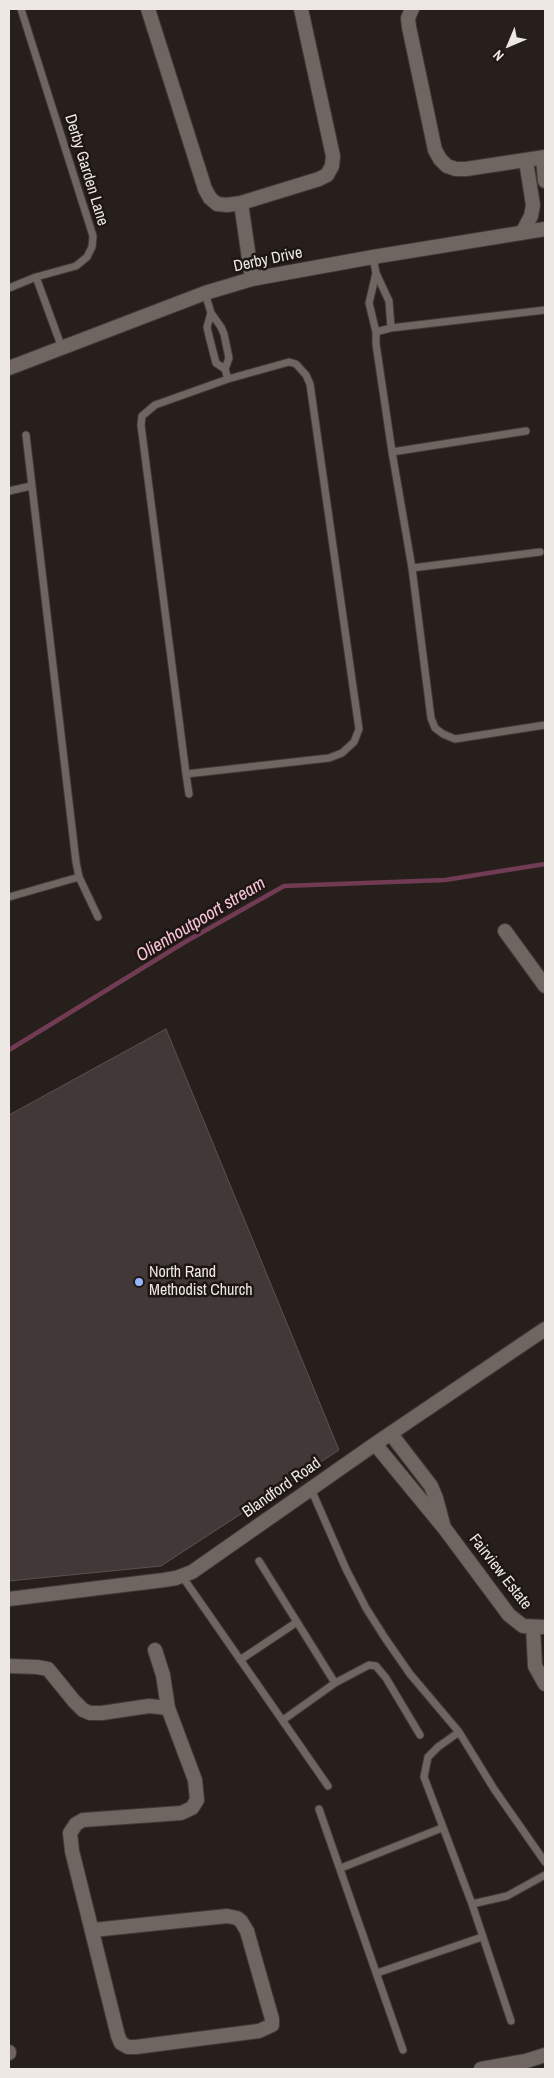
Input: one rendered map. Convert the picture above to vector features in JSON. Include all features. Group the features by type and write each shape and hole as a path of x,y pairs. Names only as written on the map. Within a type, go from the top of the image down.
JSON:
{"street":[{"path":"148,9 205,189 210,198 217,204 227,205 319,179 327,174 332,166 333,156 301,9"},
{"path":"412,9 408,18 409,27 435,150 440,159 447,166 456,169 544,158 545,182"},
{"path":"522,233 531,216 533,204 526,161"},
{"path":"242,202 252,279"},
{"name":"Derby Drive","path":"9,368 205,293 252,279 545,229"},
{"path":"504,931 545,986"},
{"name":"Blandford Road","path":"9,1599 182,1576 208,1561 375,1444 545,1329"},
{"name":"Fairview Estate","path":"391,1434 431,1486 445,1529"},
{"name":"Fairview Estate","path":"375,1444 445,1529 509,1615 523,1626 539,1627 535,1666 545,1684"},
{"path":"92,1930 226,1916 237,1918 242,1921 247,1931 272,2019 272,2025 259,2031 145,2046 128,2046 121,2043 115,2027 72,1851 70,1833 78,1822 89,1818 181,1813 192,1808 197,1800 195,1780 168,1708 163,1675 155,1650"},
{"path":"9,1666 37,1666 48,1669 74,1701 83,1710 90,1713 161,1705 168,1708"},
{"path":"481,2069 528,2065 545,2055"}],"lane":[{"name":"Derby Garden Lane","path":"9,288 36,277 76,266 87,257 92,248 92,236 21,9"},
{"path":"373,257 376,273 388,301 391,328"},
{"path":"376,273 369,303 376,332 376,344 392,452 412,568 431,718 435,728 442,734 455,739 545,725"},
{"path":"36,277 62,348"},
{"path":"205,293 211,313 224,334 230,358 225,369"},
{"path":"376,332 391,328 545,310"},
{"path":"211,313 207,327 209,336 216,363 225,369 228,379"},
{"path":"186,774 329,758 342,753 354,742 359,729 310,384 301,368 289,362 228,379 155,405 142,416 141,425 186,774 189,794"},
{"path":"392,452 526,431"},
{"path":"26,435 73,837 79,876 98,917"},
{"path":"9,491 31,486"},
{"path":"412,568 540,552"},
{"path":"9,897 79,876"},
{"path":"311,1489 332,1541 370,1615 410,1674 459,1732 494,1789 545,1862"},
{"path":"259,1561 335,1683"},
{"path":"182,1576 328,1786"},
{"path":"240,1660 297,1622"},
{"path":"283,1720 335,1683 369,1666 376,1666 386,1678 420,1735"},
{"path":"459,1732 432,1752 426,1760 424,1770 426,1785 472,1904 511,2021"},
{"path":"319,1809 403,2050"},
{"path":"341,1868 442,1828"},
{"path":"472,1904 507,1896 545,1875"},
{"path":"376,1973 482,1938"}],"building":[{"name":"North Rand Methodist Church","path":"166,1029 339,1450 161,1566 9,1581 9,1115"}],"waterway":[{"name":"Olienhoutpoort stream","path":"9,1050 185,942 284,886 445,880 545,864"}],"place":[{"name":"North Rand Methodist Church","path":"139,1282"}]}
